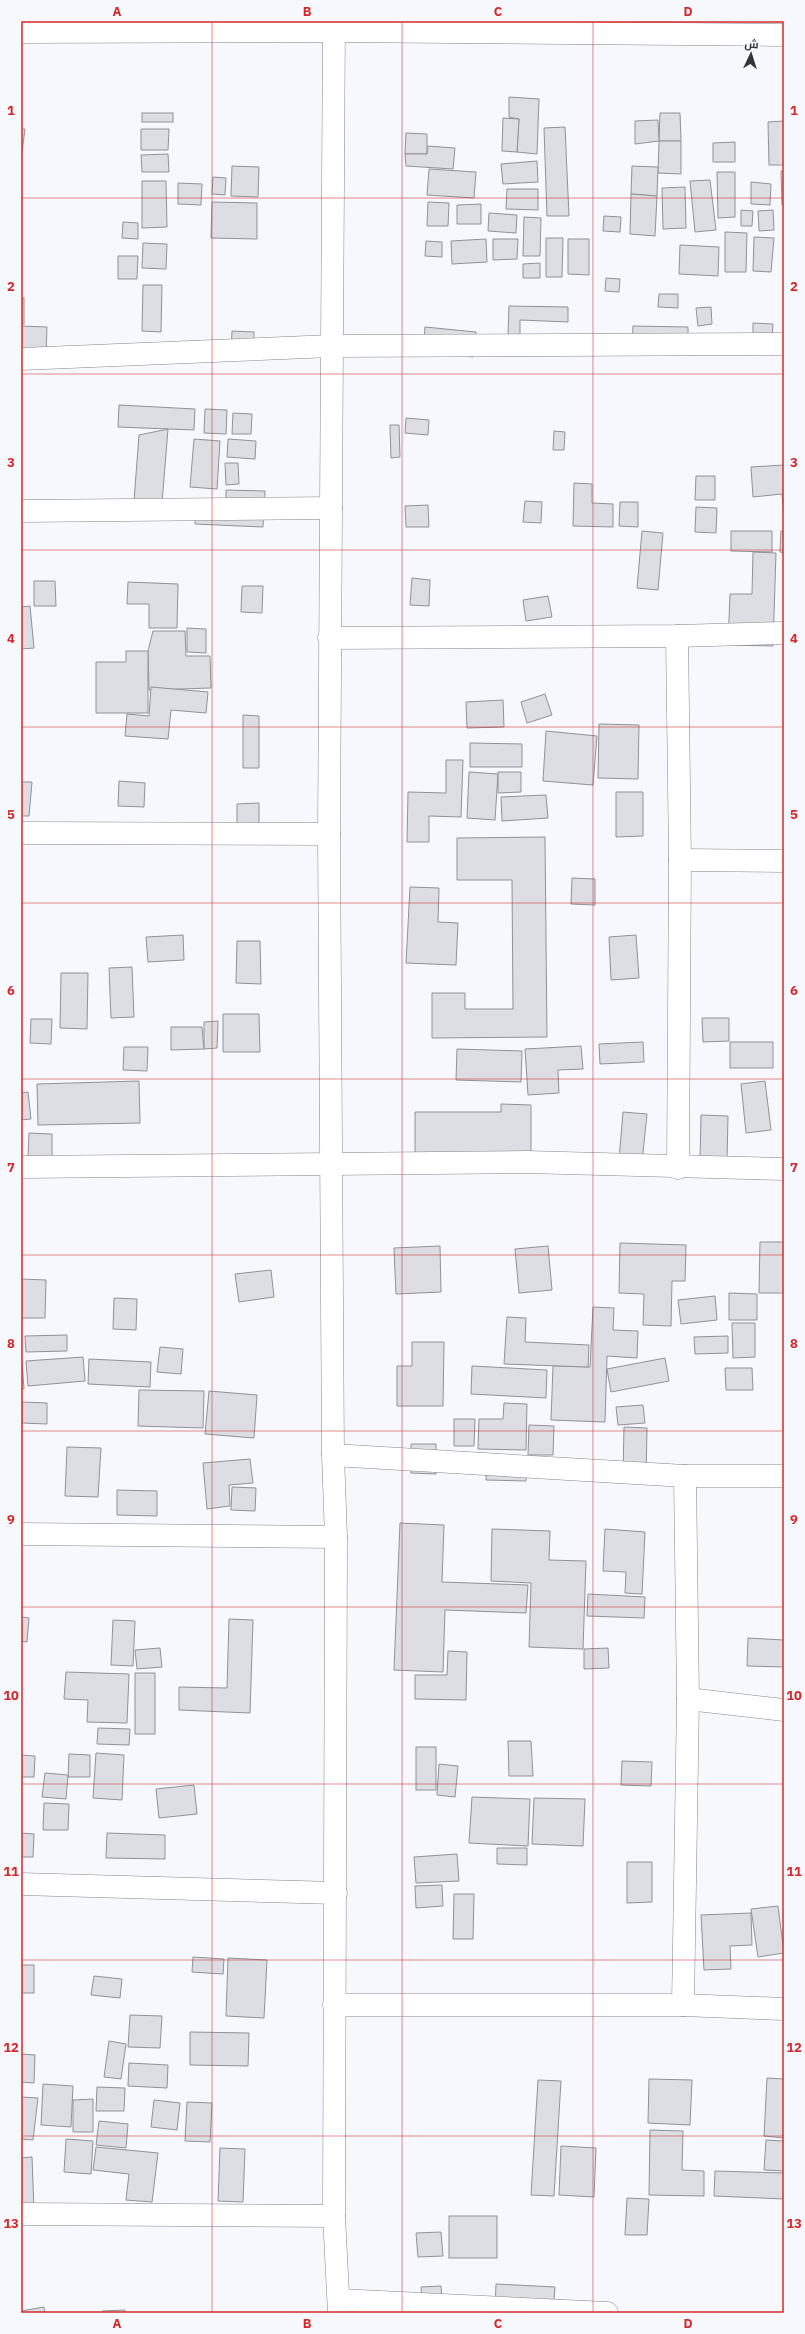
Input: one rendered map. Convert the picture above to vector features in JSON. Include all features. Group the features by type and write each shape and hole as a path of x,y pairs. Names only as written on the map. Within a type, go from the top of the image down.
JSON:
{"street":[{"path":"21,32 334,26 784,35"},
{"path":"334,26 328,834 332,1455 336,1537 334,2216 339,2307 607,2313"},
{"path":"21,359 331,346 784,344"},
{"path":"21,511 331,508"},
{"path":"329,638 677,636 784,633"},
{"path":"677,636 680,860 678,1168"},
{"path":"21,833 328,834"},
{"path":"680,860 784,861"},
{"path":"21,1167 527,1162 678,1168 784,1169"},
{"path":"332,1455 685,1476 784,1476"},
{"path":"683,2005 688,1699 685,1476"},
{"path":"21,1534 336,1537"},
{"path":"688,1699 784,1710"},
{"path":"21,1884 336,1893"},
{"path":"334,2005 683,2005 784,2009"},
{"path":"21,2214 334,2216"}],"building":[{"path":"509,97 539,99 537,154 517,152 519,119 509,117"},
{"path":"142,113 173,113 173,122 142,122"},
{"path":"660,113 680,113 681,141 659,141"},
{"path":"503,118 519,119 517,152 502,151"},
{"path":"658,120 659,141 635,144 635,121"},
{"path":"784,121 784,165 769,165 768,122"},
{"path":"565,127 569,216 547,216 544,128"},
{"path":"21,129 25,129 21,160"},
{"path":"141,129 169,129 168,150 141,150"},
{"path":"406,133 427,134 427,154 405,154"},
{"path":"659,141 681,141 681,174 658,173"},
{"path":"735,142 735,162 713,162 713,143"},
{"path":"428,146 455,148 453,169 406,166 405,154 427,154"},
{"path":"168,154 169,172 142,172 141,155"},
{"path":"537,161 538,182 503,184 501,164"},
{"path":"232,166 259,167 258,197 231,196"},
{"path":"632,166 658,167 657,196 631,194"},
{"path":"429,169 476,172 474,198 427,195"},
{"path":"781,171 784,171 784,205 782,205"},
{"path":"717,172 735,172 735,217 718,218"},
{"path":"213,177 226,178 225,195 212,194"},
{"path":"710,180 716,230 695,232 690,181"},
{"path":"142,181 166,181 167,227 142,228"},
{"path":"751,182 771,184 770,205 751,204"},
{"path":"178,183 202,184 201,205 178,204"},
{"path":"685,187 686,228 663,229 662,188"},
{"path":"507,189 538,189 538,210 506,209"},
{"path":"631,194 657,196 655,236 630,234"},
{"path":"212,202 257,203 257,239 211,238"},
{"path":"428,202 449,203 448,226 427,226"},
{"path":"481,204 481,224 457,224 457,205"},
{"path":"741,210 753,211 752,226 741,226"},
{"path":"773,210 774,230 759,231 758,211"},
{"path":"489,213 517,215 516,233 488,231"},
{"path":"604,216 621,217 620,232 603,231"},
{"path":"524,217 541,218 540,256 523,256"},
{"path":"123,222 138,223 138,239 122,238"},
{"path":"725,232 747,233 746,272 725,272"},
{"path":"754,237 774,238 771,272 753,271"},
{"path":"546,238 563,238 562,277 546,277"},
{"path":"486,239 487,262 452,264 451,241"},
{"path":"493,239 518,239 517,259 493,260"},
{"path":"568,239 589,239 589,275 568,274"},
{"path":"426,241 442,242 442,257 425,256"},
{"path":"143,243 167,244 166,269 142,268"},
{"path":"680,245 719,247 718,276 679,274"},
{"path":"118,256 138,256 137,279 118,279"},
{"path":"540,263 540,278 523,278 523,264"},
{"path":"606,278 620,279 619,292 605,291"},
{"path":"143,285 162,285 161,332 142,331"},
{"path":"659,294 678,294 678,308 658,307"},
{"path":"21,298 24,298 24,324 21,324"},
{"path":"509,306 568,307 568,322 520,320 520,335 508,335"},
{"path":"711,307 712,324 698,326 696,308"},
{"path":"753,323 773,324 772,338 753,337"},
{"path":"21,326 47,327 46,356 21,355"},
{"path":"633,326 688,327 688,350 632,348"},
{"path":"425,327 476,332 473,357 423,352"},
{"path":"232,331 254,332 254,355 231,355"},
{"path":"119,405 195,409 194,430 118,427"},
{"path":"205,409 227,410 226,434 204,433"},
{"path":"233,413 252,414 251,434 232,434"},
{"path":"406,418 429,420 428,435 405,433"},
{"path":"390,425 399,425 400,457 391,458"},
{"path":"168,429 162,503 134,501 139,435"},
{"path":"554,431 565,432 564,450 553,450"},
{"path":"194,439 220,441 217,489 190,487"},
{"path":"228,439 256,441 255,459 227,457"},
{"path":"225,463 238,463 239,484 226,485"},
{"path":"784,465 784,518 782,494 753,497 751,467"},
{"path":"696,476 715,476 715,500 695,500"},
{"path":"574,483 592,484 592,503 613,504 613,527 573,526"},
{"path":"226,490 265,491 263,527 195,524 196,504 226,505"},
{"path":"525,501 542,502 541,523 523,522"},
{"path":"620,502 638,502 638,527 619,526"},
{"path":"428,505 429,527 406,527 405,506"},
{"path":"696,507 717,508 716,533 695,532"},
{"path":"642,531 663,533 658,590 637,588"},
{"path":"731,531 772,531 772,552 731,551"},
{"path":"781,531 784,531 784,553 780,552"},
{"path":"753,552 776,553 773,646 728,645 730,594 752,594"},
{"path":"412,578 430,580 429,606 410,605"},
{"path":"34,581 55,581 56,606 34,606"},
{"path":"128,582 178,584 177,628 149,628 149,604 127,604"},
{"path":"242,586 263,586 262,613 241,612"},
{"path":"548,596 552,617 526,621 523,600"},
{"path":"30,606 34,648 21,649 21,607"},
{"path":"187,628 206,629 206,653 187,652"},
{"path":"153,631 185,631 186,656 210,656 211,688 149,690 148,651"},
{"path":"126,651 148,651 148,713 96,713 96,662 126,662"},
{"path":"151,687 208,692 206,713 171,710 168,739 125,736 127,714 149,716"},
{"path":"545,694 552,715 527,723 521,702"},
{"path":"503,700 504,727 467,728 466,702"},
{"path":"243,715 259,716 259,768 243,768"},
{"path":"599,724 639,725 638,779 598,778"},
{"path":"546,731 597,736 593,785 543,781"},
{"path":"470,743 522,744 522,767 470,767"},
{"path":"446,760 463,760 461,817 429,816 429,842 407,842 408,792 446,793"},
{"path":"469,772 498,774 495,820 467,818"},
{"path":"498,772 521,772 521,792 498,793"},
{"path":"119,781 145,783 144,807 118,806"},
{"path":"21,782 32,782 29,816 21,816"},
{"path":"616,792 643,792 643,836 616,837"},
{"path":"546,795 548,818 502,821 501,797"},
{"path":"259,803 259,825 237,825 237,804"},
{"path":"545,837 547,1037 432,1038 432,993 465,993 465,1009 513,1009 512,880 457,880 457,838"},
{"path":"572,878 595,879 595,905 571,904"},
{"path":"410,887 439,888 438,922 458,923 456,965 406,963"},
{"path":"183,935 184,960 148,962 146,937"},
{"path":"636,935 639,978 611,980 609,937"},
{"path":"237,941 260,941 261,984 236,983"},
{"path":"132,967 134,1017 111,1018 109,968"},
{"path":"61,973 88,973 87,1029 60,1028"},
{"path":"223,1014 259,1014 260,1052 223,1052"},
{"path":"702,1018 729,1018 729,1041 703,1042"},
{"path":"31,1019 52,1019 51,1044 30,1043"},
{"path":"218,1021 217,1048 204,1049 204,1022"},
{"path":"171,1027 202,1027 204,1049 171,1050"},
{"path":"643,1042 644,1062 600,1064 599,1044"},
{"path":"730,1042 773,1042 773,1068 730,1068"},
{"path":"581,1046 583,1069 558,1070 559,1093 528,1095 525,1049"},
{"path":"124,1047 148,1047 147,1071 123,1070"},
{"path":"457,1049 522,1051 521,1082 456,1080"},
{"path":"139,1081 140,1123 38,1125 37,1084"},
{"path":"765,1081 771,1130 746,1133 741,1084"},
{"path":"28,1092 31,1119 21,1120 21,1093"},
{"path":"501,1104 531,1105 531,1154 415,1155 415,1112 501,1112"},
{"path":"623,1112 647,1114 642,1162 619,1160"},
{"path":"701,1115 728,1116 727,1161 700,1160"},
{"path":"29,1133 52,1134 52,1159 28,1158"},
{"path":"760,1242 784,1242 784,1293 759,1293"},
{"path":"620,1243 686,1245 685,1281 672,1281 671,1326 643,1325 644,1294 619,1293"},
{"path":"440,1246 441,1292 396,1294 394,1248"},
{"path":"548,1246 552,1290 519,1293 515,1249"},
{"path":"271,1270 274,1297 239,1302 235,1274"},
{"path":"21,1279 46,1280 45,1318 21,1318"},
{"path":"729,1293 757,1294 757,1320 729,1320"},
{"path":"715,1296 717,1320 681,1324 678,1300"},
{"path":"114,1298 137,1299 136,1330 113,1329"},
{"path":"593,1307 614,1308 613,1330 638,1331 637,1358 607,1356 605,1422 551,1420 553,1366 590,1367"},
{"path":"507,1317 526,1318 525,1342 589,1345 588,1367 504,1364"},
{"path":"732,1323 755,1323 755,1357 733,1358"},
{"path":"67,1335 67,1351 26,1352 25,1336"},
{"path":"728,1336 728,1353 695,1354 694,1337"},
{"path":"412,1342 444,1342 443,1406 397,1406 397,1366 412,1366"},
{"path":"160,1347 183,1349 181,1374 157,1372"},
{"path":"83,1357 85,1381 28,1386 26,1361"},
{"path":"665,1358 669,1381 611,1392 607,1369"},
{"path":"89,1359 151,1362 150,1387 88,1384"},
{"path":"22,1362 24,1389 21,1389"},
{"path":"472,1366 547,1370 546,1398 471,1394"},
{"path":"725,1368 752,1368 753,1390 726,1390"},
{"path":"139,1390 204,1391 203,1428 138,1426"},
{"path":"209,1391 257,1395 254,1438 205,1434"},
{"path":"22,1402 47,1403 47,1424 22,1423"},
{"path":"504,1403 527,1404 526,1450 478,1449 479,1419 503,1419"},
{"path":"643,1405 645,1423 618,1425 616,1407"},
{"path":"454,1419 475,1419 474,1446 454,1446"},
{"path":"529,1425 554,1426 553,1455 528,1455"},
{"path":"624,1427 647,1428 646,1477 623,1477"},
{"path":"411,1444 436,1444 436,1474 411,1473"},
{"path":"67,1447 101,1448 98,1497 65,1496"},
{"path":"487,1457 527,1458 526,1481 486,1480"},
{"path":"250,1459 253,1483 229,1485 230,1506 207,1509 203,1463"},
{"path":"232,1487 256,1488 255,1511 231,1510"},
{"path":"117,1490 157,1491 157,1516 117,1515"},
{"path":"400,1523 444,1525 442,1582 528,1585 526,1613 445,1610 443,1672 394,1670"},
{"path":"492,1529 550,1531 549,1560 586,1561 583,1649 529,1647 531,1583 491,1581"},
{"path":"605,1529 645,1532 642,1594 625,1593 626,1572 603,1571"},
{"path":"588,1594 645,1597 644,1618 587,1616"},
{"path":"21,1617 29,1618 27,1642 21,1641"},
{"path":"229,1619 253,1620 250,1713 179,1710 179,1687 227,1688"},
{"path":"113,1620 135,1621 133,1666 111,1665"},
{"path":"748,1638 784,1640 784,1667 747,1666"},
{"path":"160,1648 162,1667 137,1669 135,1650"},
{"path":"608,1648 609,1668 584,1669 584,1649"},
{"path":"448,1651 467,1652 466,1700 415,1699 415,1675 447,1675"},
{"path":"66,1672 129,1674 127,1723 87,1722 88,1700 64,1699"},
{"path":"135,1673 155,1673 155,1734 135,1734"},
{"path":"98,1728 130,1729 129,1745 97,1744"},
{"path":"508,1741 531,1741 533,1776 509,1776"},
{"path":"416,1747 436,1747 436,1790 416,1790"},
{"path":"96,1753 124,1755 122,1800 93,1798"},
{"path":"69,1754 90,1755 90,1777 68,1777"},
{"path":"21,1755 35,1756 34,1777 21,1777"},
{"path":"622,1761 652,1762 651,1786 621,1785"},
{"path":"439,1764 458,1766 455,1797 437,1795"},
{"path":"45,1773 68,1775 66,1799 42,1797"},
{"path":"194,1785 197,1814 159,1818 156,1789"},
{"path":"472,1797 530,1799 528,1846 469,1843"},
{"path":"534,1798 585,1799 583,1846 532,1844"},
{"path":"44,1803 69,1804 68,1830 43,1830"},
{"path":"21,1833 34,1834 33,1857 21,1857"},
{"path":"107,1833 165,1835 165,1859 106,1858"},
{"path":"497,1848 527,1848 527,1865 497,1864"},
{"path":"457,1854 459,1881 416,1883 414,1857"},
{"path":"627,1862 652,1862 652,1902 627,1903"},
{"path":"442,1885 443,1906 416,1908 415,1886"},
{"path":"454,1894 474,1894 473,1939 453,1939"},
{"path":"778,1906 784,1953 758,1957 751,1909"},
{"path":"751,1913 752,1945 730,1946 731,1969 704,1970 701,1915"},
{"path":"193,1957 224,1959 223,1974 192,1972"},
{"path":"228,1958 267,1960 264,2018 226,2016"},
{"path":"21,1965 34,1965 34,1993 21,1993"},
{"path":"94,1976 122,1979 120,1998 91,1995"},
{"path":"130,2015 162,2016 160,2048 128,2047"},
{"path":"190,2032 249,2033 248,2066 190,2065"},
{"path":"109,2041 126,2044 121,2079 104,2077"},
{"path":"21,2054 35,2055 34,2083 21,2082"},
{"path":"129,2063 168,2065 167,2088 128,2086"},
{"path":"767,2078 784,2079 784,2138 764,2136"},
{"path":"649,2079 692,2080 690,2125 648,2123"},
{"path":"538,2080 561,2081 554,2196 531,2195"},
{"path":"43,2084 73,2086 71,2127 41,2125"},
{"path":"97,2087 125,2088 124,2111 96,2111"},
{"path":"21,2097 38,2098 33,2140 21,2139"},
{"path":"93,2099 93,2132 73,2132 73,2100"},
{"path":"154,2100 180,2103 177,2130 151,2127"},
{"path":"187,2102 212,2103 210,2142 185,2141"},
{"path":"99,2121 128,2124 126,2148 96,2145"},
{"path":"650,2130 683,2131 682,2170 704,2171 704,2196 649,2195"},
{"path":"66,2139 93,2141 91,2174 64,2172"},
{"path":"766,2140 784,2141 784,2171 764,2170"},
{"path":"561,2146 596,2148 594,2197 559,2195"},
{"path":"96,2147 158,2153 152,2202 126,2200 129,2174 93,2170"},
{"path":"220,2148 245,2149 243,2202 218,2201"},
{"path":"32,2157 34,2211 21,2211 21,2158"},
{"path":"715,2171 784,2173 784,2199 714,2196"},
{"path":"627,2198 649,2199 647,2235 625,2235"},
{"path":"449,2216 497,2216 497,2258 449,2258"},
{"path":"441,2232 443,2256 418,2257 416,2233"},
{"path":"496,2284 555,2287 553,2313 495,2310"},
{"path":"441,2286 443,2313 423,2313 421,2287"},
{"path":"44,2307 45,2313 21,2313 21,2311"},
{"path":"125,2310 125,2313 102,2313 102,2311"}]}
